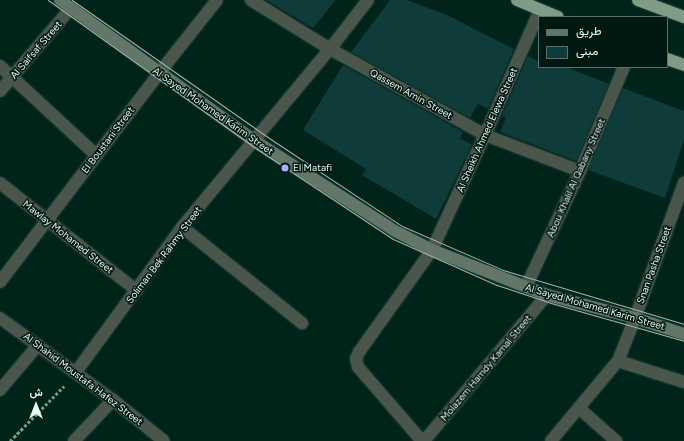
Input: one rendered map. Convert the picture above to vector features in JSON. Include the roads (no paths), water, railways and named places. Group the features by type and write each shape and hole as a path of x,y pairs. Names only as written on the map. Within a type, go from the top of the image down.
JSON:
{"highway":[{"path":"517,0 555,16"},
{"path":"638,0 684,17"},
{"path":"668,59 684,65"}],"main road":[{"name":"Al Sayed Mohamed Karim Street","path":"60,0 255,141 395,231 432,250 548,295 635,318 684,334"}],"street":[{"name":"El Boustani Street","path":"0,282 159,73 217,0"},
{"name":"Qassem Amin Street","path":"251,0 330,49 485,135 580,171"},
{"name":"Soliman Bek Rahmy Street","path":"76,372 137,291 182,227 255,141 368,0"},
{"name":"Al Saifsaf Street","path":"0,91 72,8"},
{"name":"Al Sheikh Ahmed Elewa Street","path":"423,441 358,367 356,359 359,352 432,250 540,10"},
{"path":"0,66 96,155"},
{"name":"Abou Khalil Al Qabany Street","path":"526,287 580,171 624,68"},
{"name":"Mawlay Mohamed Street","path":"0,183 137,291"},
{"name":"Snan Pasha Street","path":"551,441 618,361 684,183"},
{"path":"182,227 302,323"},
{"name":"Molazem Hamdy Kamal Street","path":"423,441 548,295"},
{"name":"Al Shahid Moustafa Hafez Street","path":"0,318 76,372 164,441"},
{"path":"0,390 38,345"},
{"path":"618,361 684,382"},
{"path":"74,441 113,400"},
{"path":"579,408 616,441"}],"tram line":[{"path":"48,0 257,149 393,239 497,285 551,303 684,341"},
{"path":"72,0 275,142 402,226 503,270 684,324"}],"place":[{"name":"El Matafi","path":"285,168"}]}
